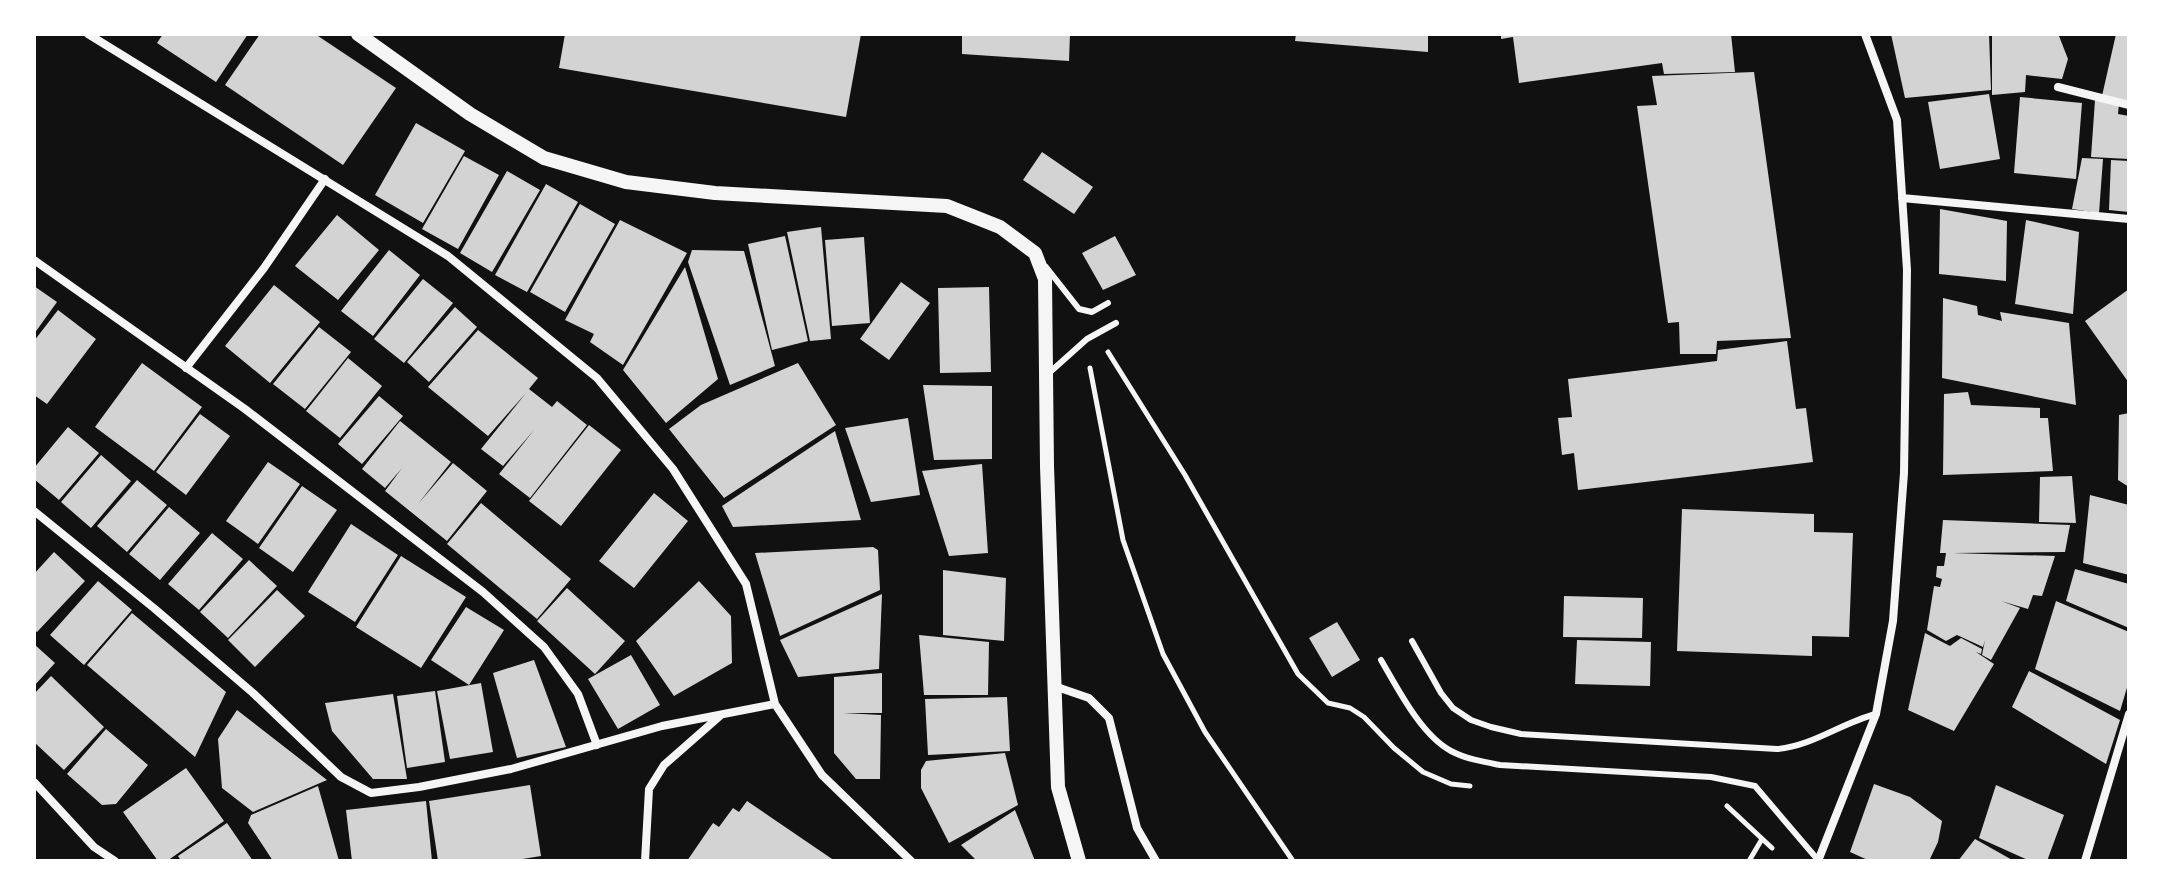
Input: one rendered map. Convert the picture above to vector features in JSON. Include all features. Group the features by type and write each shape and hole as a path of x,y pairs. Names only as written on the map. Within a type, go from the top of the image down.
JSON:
{"street":[{"path":"88,34 448,256 597,378 673,469 746,584 775,704 822,775 911,861"},
{"path":"358,34 470,114 544,158 626,182 715,193 947,206 1000,227 1035,253 1045,279 1058,787 1079,861"},
{"path":"1818,860 1876,714 1893,621 1904,473 1907,270 1897,120 1865,34"},
{"path":"2058,87 2129,105"},
{"path":"186,368 264,268 325,179"},
{"path":"1902,198 2129,219"},
{"path":"34,260 245,409 483,592 544,647 578,694 597,745"},
{"path":"34,511 242,683 341,777 371,793 511,769 662,726 775,704"},
{"path":"1054,686 1089,698 1109,718 1137,828 1156,861"},
{"path":"2085,861 2129,714"},
{"path":"645,861 649,789 664,765 684,751 721,715"},
{"path":"34,782 94,847 115,861"}],"lane":[{"path":"1035,253 1079,309 1092,312 1108,303"},
{"path":"1046,376 1080,345 1116,323"},
{"path":"1412,641 1441,693 1453,708 1471,720 1521,734 1795,748 1857,719 1876,714"},
{"path":"1381,660 1418,721 1449,751 1500,765 1711,777 1755,786 1818,860"}],"path":[{"path":"1080,345 1093,374 1123,540 1163,654 1205,732 1293,861"},
{"path":"1749,861 1762,839"}],"building":[{"path":"163,34 248,34 216,82 157,43"},
{"path":"260,34 315,34 396,88 343,165 225,85"},
{"path":"565,34 861,34 846,117 559,68"},
{"path":"962,34 1070,34 1069,61 962,54"},
{"path":"1296,34 1428,34 1428,52 1295,41"},
{"path":"1501,34 1731,34 1735,72 1664,74 1662,63 1519,83 1513,37 1501,39"},
{"path":"1891,34 1989,34 1991,90 1905,98"},
{"path":"1992,34 2059,36 2068,59 2062,79 2026,75 2025,92 1992,95"},
{"path":"2116,34 2129,34 2129,103 2102,96"},
{"path":"1754,72 1791,338 1717,341 1716,354 1680,354 1679,322 1668,323 1637,106 1657,105 1652,76"},
{"path":"1989,94 2000,159 1940,169 1928,102"},
{"path":"2020,97 2082,103 2076,179 2014,173"},
{"path":"2095,100 2119,103 2118,114 2129,116 2129,159 2091,157"},
{"path":"416,123 465,151 423,223 375,195"},
{"path":"1042,152 1093,187 1074,214 1023,180"},
{"path":"464,156 499,175 458,249 422,229"},
{"path":"2082,158 2103,159 2099,213 2072,209"},
{"path":"2111,160 2129,161 2129,212 2109,210"},
{"path":"507,171 540,190 492,272 460,253"},
{"path":"546,184 578,202 527,292 495,275"},
{"path":"580,204 615,224 565,312 530,292"},
{"path":"1940,209 2007,221 2006,281 1939,274"},
{"path":"337,215 379,250 338,300 295,266"},
{"path":"620,220 687,253 623,365 590,342 594,334 565,320"},
{"path":"2026,220 2079,232 2073,314 2015,304"},
{"path":"821,227 831,339 810,341 787,232"},
{"path":"785,236 808,341 772,350 748,244"},
{"path":"1115,236 1136,275 1103,290 1082,253"},
{"path":"864,237 870,323 832,326 825,240"},
{"path":"389,250 420,275 373,336 341,311"},
{"path":"692,250 744,251 775,366 730,385 688,262"},
{"path":"685,267 718,379 666,423 623,370"},
{"path":"423,279 453,303 404,363 374,339"},
{"path":"901,282 930,303 889,360 860,339"},
{"path":"274,285 320,322 270,383 225,346"},
{"path":"34,286 57,302 34,334"},
{"path":"989,287 991,372 940,373 938,288"},
{"path":"2129,289 2129,383 2085,321"},
{"path":"1943,298 1977,306 1978,315 2002,321 2000,312 2069,323 2076,405 1942,378"},
{"path":"455,307 477,327 429,382 407,362"},
{"path":"58,310 96,339 47,404 34,395 34,341"},
{"path":"319,327 351,352 305,409 273,384"},
{"path":"478,330 538,378 529,389 552,407 557,401 587,425 530,498 499,474 534,430 503,466 481,449 526,393 488,436 428,387"},
{"path":"1787,341 1796,409 1806,408 1813,462 1578,490 1574,453 1562,455 1558,418 1572,417 1568,379 1717,361 1718,350"},
{"path":"348,358 382,386 340,438 306,411"},
{"path":"142,363 202,407 154,471 95,427"},
{"path":"798,363 836,425 724,498 669,429 701,405"},
{"path":"923,385 992,386 992,459 934,460"},
{"path":"1968,392 1971,405 2040,408 2040,418 2048,418 2053,471 1943,475 1944,394"},
{"path":"379,396 403,416 362,464 338,444"},
{"path":"2129,413 2129,487 2118,480 2119,415"},
{"path":"200,414 230,436 186,495 156,472"},
{"path":"908,418 920,495 871,502 845,428"},
{"path":"400,421 451,462 418,504 453,463 487,491 447,541 385,491 402,468 385,488 362,469"},
{"path":"589,425 621,450 561,526 529,501"},
{"path":"68,427 99,453 59,500 34,479 34,468"},
{"path":"835,431 861,520 733,527 722,506"},
{"path":"101,455 131,481 91,528 61,502"},
{"path":"268,462 300,484 258,544 226,521"},
{"path":"982,464 988,553 949,556 922,471"},
{"path":"2072,476 2076,523 2039,522 2040,477"},
{"path":"137,480 167,505 127,552 97,526"},
{"path":"302,486 337,510 293,572 259,548"},
{"path":"654,493 688,521 634,588 599,561"},
{"path":"2090,495 2129,505 2129,575 2083,563"},
{"path":"481,503 571,579 537,619 447,544"},
{"path":"169,507 200,533 160,580 129,554"},
{"path":"1682,509 1814,514 1814,532 1853,533 1849,637 1812,636 1812,656 1677,651"},
{"path":"1943,520 2070,525 2065,552 1952,553 2055,556 2042,596 2033,595 2028,609 2001,601 2020,608 1991,660 1982,655 1985,640 1983,647 1957,635 1946,641 1927,630 1934,586 1940,587 1942,579 1936,577 1937,566 1944,566 1946,553 1940,553"},
{"path":"351,524 398,555 355,622 308,592"},
{"path":"212,533 243,559 199,610 168,584"},
{"path":"873,547 878,550 880,590 780,636 755,553"},
{"path":"54,552 85,581 37,632 34,630 34,574"},
{"path":"401,556 466,597 421,668 356,627"},
{"path":"249,560 277,586 228,638 200,612"},
{"path":"2075,569 2129,584 2129,628 2066,601"},
{"path":"943,570 1006,578 1004,641 943,635"},
{"path":"98,581 132,610 84,665 50,635"},
{"path":"699,581 731,616 732,663 674,696 636,641"},
{"path":"567,588 625,641 595,674 537,621"},
{"path":"277,590 305,616 255,667 228,640"},
{"path":"882,594 879,669 798,677 780,640"},
{"path":"1564,596 1643,598 1642,638 1563,637"},
{"path":"2056,601 2129,632 2129,681 2120,711 2035,669"},
{"path":"466,607 504,630 469,685 431,660"},
{"path":"132,613 226,692 195,757 87,665"},
{"path":"1337,622 1360,660 1332,677 1309,638"},
{"path":"1925,633 1950,646 1961,638 1982,649 1981,654 1976,652 1994,664 1954,731 1908,710"},
{"path":"919,635 989,642 988,695 924,695"},
{"path":"1577,640 1651,642 1650,686 1575,684"},
{"path":"34,644 55,663 34,686"},
{"path":"631,655 660,705 618,729 588,679"},
{"path":"534,660 566,747 517,758 493,673"},
{"path":"2029,671 2120,720 2106,764 2012,707"},
{"path":"882,673 882,713 843,713 881,715 880,779 856,779 834,753 834,677"},
{"path":"51,676 104,727 64,770 34,742 34,694"},
{"path":"481,683 493,752 450,759 437,691"},
{"path":"435,691 445,762 407,768 397,696"},
{"path":"393,694 407,779 373,779 332,731 325,703"},
{"path":"1007,697 1010,751 928,755 925,699"},
{"path":"237,710 327,780 253,812 222,788 218,739"},
{"path":"106,729 148,765 116,804 102,805 67,774"},
{"path":"1005,753 1018,805 949,843 921,788 921,770 926,761"},
{"path":"186,768 224,821 167,861 158,861 123,812"},
{"path":"1874,784 1910,797 1942,821 1938,842 1929,861 1870,861 1850,852"},
{"path":"530,785 541,856 510,861 438,861 429,801"},
{"path":"1996,785 2064,815 2047,861 2030,861 1979,838"},
{"path":"318,786 339,861 273,861 248,823 251,815"},
{"path":"426,801 432,861 352,861 346,810"},
{"path":"747,801 835,861 687,861 713,823 719,827 733,808 739,812"},
{"path":"1015,810 1035,861 977,861 961,845"},
{"path":"227,823 253,861 181,861 178,856"},
{"path":"1975,839 2014,861 1958,861"}]}
